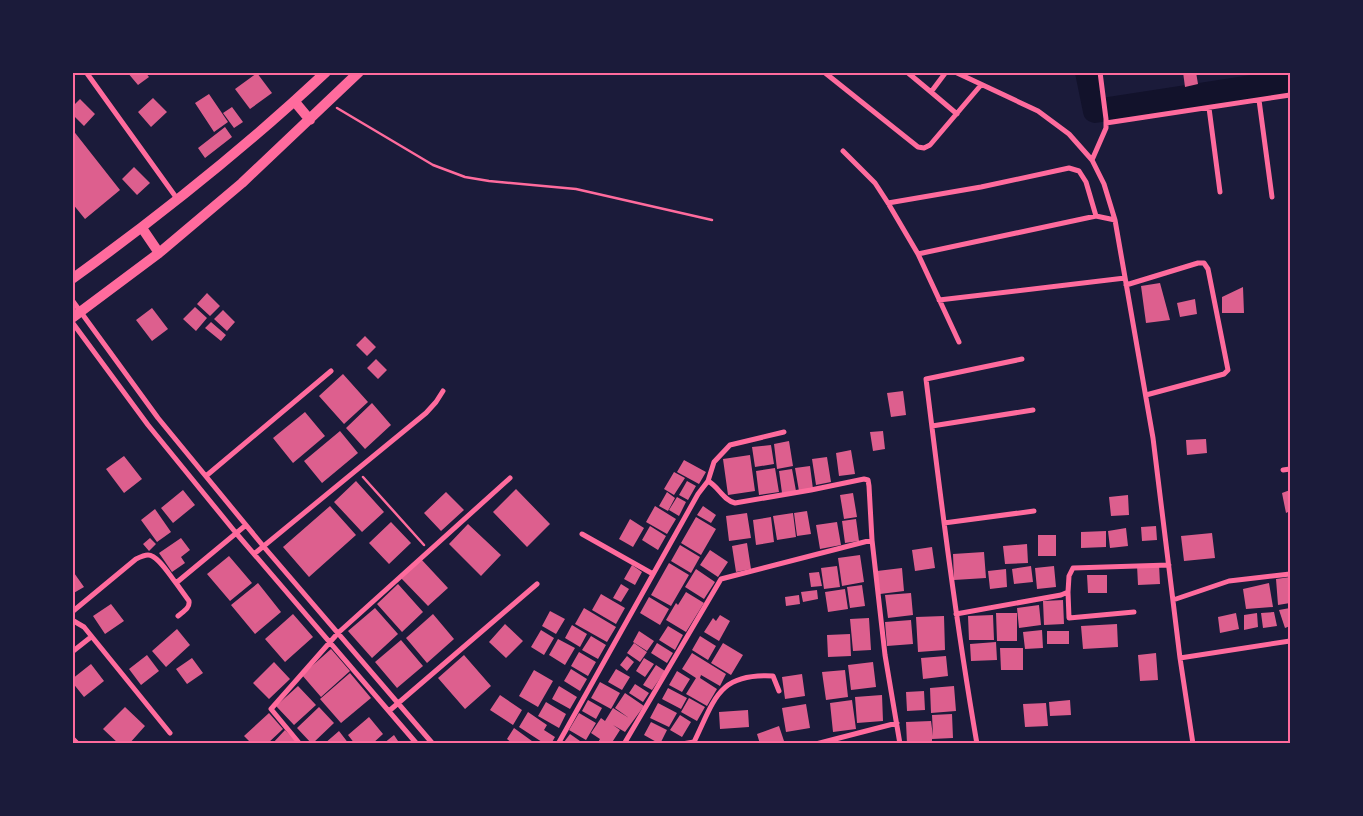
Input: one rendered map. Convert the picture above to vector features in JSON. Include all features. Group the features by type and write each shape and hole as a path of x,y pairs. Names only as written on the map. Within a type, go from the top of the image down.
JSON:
{"highway":[{"path":"72,279 178,201 239,151 326,72"},
{"path":"72,320 81,311 159,253 242,183 359,72"},
{"path":"295,102 310,120"},
{"path":"142,228 159,253"}],"street":[{"path":"86,72 178,201"},
{"path":"824,72 918,147 924,148 930,145 981,85"},
{"path":"907,72 957,114"},
{"path":"931,92 946,72"},
{"path":"955,72 1038,111 1068,134 1092,160 1104,184 1115,220 1153,438 1180,658 1193,744"},
{"path":"1092,160 1105,131 1106,121 1100,72"},
{"path":"1106,121 1290,96"},
{"path":"1259,100 1272,197"},
{"path":"1209,108 1220,192"},
{"path":"842,151 875,183 888,202 918,254 959,342"},
{"path":"888,202 981,187 1068,168 1079,171 1086,182 1096,216"},
{"path":"918,254 1096,216 1115,220"},
{"path":"1126,285 1198,263 1204,263 1208,269 1228,370 1224,374 1146,395"},
{"path":"939,300 1125,278"},
{"path":"72,300 158,418 264,546 434,744"},
{"path":"72,320 148,425 236,533 417,744"},
{"path":"977,744 956,614 926,379 1022,359"},
{"path":"206,476 331,371"},
{"path":"254,554 426,413 443,391"},
{"path":"932,426 1033,410"},
{"path":"558,744 702,486 708,481 714,462 730,446 784,432"},
{"path":"1283,470 1290,469"},
{"path":"300,744 271,709 338,633 510,478"},
{"path":"708,481 720,489 730,501 735,502 811,490 864,479 868,480 870,486 872,540 885,655 900,744"},
{"path":"944,523 1034,511"},
{"path":"176,584 246,524"},
{"path":"582,534 653,574"},
{"path":"624,744 721,579 872,540"},
{"path":"72,612 136,559 147,555 154,556 159,561 189,600 189,607 178,616"},
{"path":"1134,612 1069,618 1069,576 1073,568 1169,565"},
{"path":"1173,600 1229,581 1290,574"},
{"path":"389,711 538,584"},
{"path":"956,614 1061,595 1068,592"},
{"path":"72,620 84,627 170,733"},
{"path":"72,652 91,637"},
{"path":"1180,658 1290,641"},
{"path":"682,744 694,743 717,697 727,684 739,678 749,676 773,676 779,691"},
{"path":"816,744 897,723"},
{"path":"72,738 78,744"}],"path":[{"path":"327,102 433,165 465,177 576,189 712,220"},
{"path":"356,470 429,550"}],"building":[{"path":"127,72 145,72 149,77 138,85"},
{"path":"1183,72 1196,72 1198,84 1185,87"},
{"path":"257,73 272,93 250,109 235,89"},
{"path":"209,94 228,122 214,132 195,103"},
{"path":"153,98 167,112 151,127 138,112"},
{"path":"80,99 95,114 84,126 72,114 72,107"},
{"path":"232,107 243,122 234,128 223,113"},
{"path":"225,127 232,137 205,158 198,148"},
{"path":"72,129 120,190 85,219 72,203"},
{"path":"134,167 150,183 137,195 122,179"},
{"path":"1160,283 1170,320 1146,323 1141,286"},
{"path":"1243,287 1244,313 1222,313 1222,297"},
{"path":"207,293 220,306 210,316 197,304"},
{"path":"1195,299 1197,314 1180,317 1177,303"},
{"path":"195,307 207,318 196,331 183,319"},
{"path":"152,308 168,329 152,341 136,320"},
{"path":"223,310 235,322 227,331 214,319"},
{"path":"211,322 226,335 221,341 205,328"},
{"path":"365,336 376,347 367,356 356,345"},
{"path":"376,359 387,370 378,379 367,368"},
{"path":"343,374 368,402 344,424 319,396"},
{"path":"903,391 906,415 891,417 887,393"},
{"path":"372,403 391,425 365,449 346,428"},
{"path":"305,412 325,436 293,463 273,438"},
{"path":"340,431 358,453 322,483 304,461"},
{"path":"883,431 885,449 873,451 870,432"},
{"path":"1206,439 1207,453 1187,455 1186,440"},
{"path":"789,441 793,466 777,469 774,444"},
{"path":"771,445 774,464 755,467 752,447"},
{"path":"851,450 855,474 839,476 836,453"},
{"path":"750,455 755,491 728,495 723,459"},
{"path":"124,456 142,479 124,493 106,469"},
{"path":"827,457 831,482 816,485 812,459"},
{"path":"684,460 706,472 699,484 677,472"},
{"path":"810,466 813,489 799,491 795,468"},
{"path":"775,468 779,492 759,495 756,471"},
{"path":"792,469 796,491 782,493 779,471"},
{"path":"674,472 685,478 674,495 664,489"},
{"path":"356,481 384,512 362,532 334,502"},
{"path":"687,481 696,486 688,500 679,495"},
{"path":"516,489 550,524 527,547 493,512"},
{"path":"183,490 195,505 173,523 161,508"},
{"path":"1290,490 1290,511 1286,513 1282,493"},
{"path":"446,492 464,510 441,531 424,513"},
{"path":"667,492 675,498 668,511 659,506"},
{"path":"853,493 857,517 844,519 840,495"},
{"path":"1128,495 1129,515 1111,516 1109,497"},
{"path":"677,497 686,502 679,516 669,510"},
{"path":"330,506 356,535 309,577 283,547"},
{"path":"655,506 676,519 667,534 646,522"},
{"path":"703,506 716,515 711,523 697,515"},
{"path":"155,509 171,532 157,542 141,520"},
{"path":"807,511 811,534 797,536 794,513"},
{"path":"747,513 751,538 729,541 726,516"},
{"path":"793,513 796,537 777,540 773,516"},
{"path":"696,517 716,529 701,555 681,543"},
{"path":"771,517 774,542 756,545 753,520"},
{"path":"630,519 644,528 633,547 619,539"},
{"path":"856,519 859,541 845,543 842,521"},
{"path":"391,522 411,543 389,564 369,543"},
{"path":"837,522 841,545 820,549 816,525"},
{"path":"468,524 501,555 481,576 449,544"},
{"path":"650,526 666,536 658,550 642,540"},
{"path":"1156,526 1157,540 1142,541 1141,527"},
{"path":"1126,528 1128,546 1110,548 1108,531"},
{"path":"1106,531 1106,547 1081,548 1081,532"},
{"path":"1212,533 1215,558 1184,561 1181,536"},
{"path":"1038,535 1056,535 1056,556 1038,556"},
{"path":"150,538 156,544 149,551 143,544"},
{"path":"181,538 190,550 181,557 185,563 172,572 159,553"},
{"path":"747,543 751,569 736,572 732,546"},
{"path":"1027,544 1028,563 1005,564 1003,546"},
{"path":"680,545 700,557 691,573 671,561"},
{"path":"932,547 935,568 915,571 912,550"},
{"path":"710,550 728,562 718,577 700,565"},
{"path":"984,552 986,578 954,580 953,554"},
{"path":"860,555 864,582 842,586 838,558"},
{"path":"229,556 252,583 230,601 207,574"},
{"path":"421,559 448,588 428,606 401,578"},
{"path":"669,563 689,575 671,606 651,595"},
{"path":"1159,564 1160,584 1138,585 1137,565"},
{"path":"632,565 642,572 635,585 624,579"},
{"path":"837,566 840,587 824,589 821,568"},
{"path":"1031,566 1033,582 1014,584 1012,569"},
{"path":"1054,566 1056,587 1037,589 1035,568"},
{"path":"902,568 904,591 880,594 877,571"},
{"path":"696,569 715,582 704,599 685,587"},
{"path":"1006,569 1007,587 990,589 988,571"},
{"path":"72,570 84,587 72,594"},
{"path":"819,572 822,586 811,587 809,573"},
{"path":"1087,575 1107,575 1107,593 1088,593"},
{"path":"1290,577 1290,603 1278,605 1276,579"},
{"path":"258,583 281,612 255,634 231,605"},
{"path":"1269,583 1273,607 1246,609 1243,589"},
{"path":"398,584 423,612 402,632 377,604"},
{"path":"621,584 629,589 621,602 613,598"},
{"path":"862,585 865,606 850,608 847,587"},
{"path":"845,589 848,609 828,612 825,592"},
{"path":"817,590 818,599 803,602 801,592"},
{"path":"686,592 704,603 686,632 666,620 676,603 678,605"},
{"path":"911,593 913,615 888,618 885,595"},
{"path":"601,594 625,608 616,624 592,610"},
{"path":"799,595 800,604 786,606 785,597"},
{"path":"649,597 669,609 660,625 640,613"},
{"path":"1063,600 1064,624 1044,625 1043,601"},
{"path":"111,604 124,621 105,634 93,616"},
{"path":"1039,605 1041,625 1019,628 1017,608"},
{"path":"375,608 398,634 372,658 348,631"},
{"path":"584,608 616,627 607,642 575,624"},
{"path":"1290,608 1290,626 1285,628 1279,610"},
{"path":"550,611 565,619 556,634 542,626"},
{"path":"1274,612 1277,626 1263,628 1261,613"},
{"path":"996,613 1017,613 1017,641 997,641"},
{"path":"1236,613 1239,629 1220,633 1218,617"},
{"path":"1257,613 1258,627 1244,630 1244,615"},
{"path":"293,614 313,637 285,662 265,639"},
{"path":"433,614 454,639 427,663 406,638"},
{"path":"720,615 730,621 719,641 704,632 713,618 716,621"},
{"path":"993,615 994,640 969,640 968,616"},
{"path":"944,616 945,650 918,652 916,617"},
{"path":"869,618 871,650 853,651 850,619"},
{"path":"911,620 913,644 887,646 885,622"},
{"path":"505,624 523,641 506,658 489,642"},
{"path":"1117,624 1118,647 1083,649 1081,626"},
{"path":"572,625 587,634 580,647 565,638"},
{"path":"668,626 683,635 675,650 659,640"},
{"path":"177,629 190,645 166,667 152,651"},
{"path":"541,630 554,638 544,655 531,647"},
{"path":"1042,630 1043,648 1025,649 1023,632"},
{"path":"639,631 654,641 647,651 633,642"},
{"path":"1047,631 1069,631 1069,644 1047,644"},
{"path":"850,634 851,656 828,657 827,635"},
{"path":"591,636 606,645 598,659 582,650"},
{"path":"700,636 716,646 708,660 692,650"},
{"path":"558,639 575,648 565,665 549,655"},
{"path":"401,640 423,666 397,688 375,662"},
{"path":"996,642 997,660 971,661 970,644"},
{"path":"634,643 647,652 640,662 627,653"},
{"path":"657,643 673,653 667,663 651,653"},
{"path":"723,643 743,655 731,675 711,663"},
{"path":"1000,648 1023,648 1023,670 1001,670"},
{"path":"331,649 350,671 321,697 302,675"},
{"path":"579,652 596,662 588,676 571,666"},
{"path":"692,653 726,674 720,686 701,675 700,678 717,689 707,706 686,694 696,678 682,669"},
{"path":"1156,653 1158,680 1140,681 1138,655"},
{"path":"147,655 159,671 141,685 129,669"},
{"path":"464,655 491,686 465,709 438,678"},
{"path":"627,656 634,662 627,671 620,665"},
{"path":"946,656 948,676 923,679 921,658"},
{"path":"192,658 203,673 187,684 176,669"},
{"path":"644,658 654,664 645,677 636,671"},
{"path":"274,662 290,679 269,699 253,683"},
{"path":"873,662 876,687 851,690 848,665"},
{"path":"91,664 104,681 84,697 72,682 72,679"},
{"path":"656,665 665,671 652,690 643,685"},
{"path":"571,669 587,679 580,691 564,681"},
{"path":"616,669 630,677 622,690 608,682"},
{"path":"534,670 553,681 538,707 519,696"},
{"path":"845,670 848,697 826,700 822,672"},
{"path":"677,671 690,679 682,692 669,685"},
{"path":"350,673 371,698 341,723 320,699"},
{"path":"802,674 805,696 785,699 782,677"},
{"path":"600,682 620,693 611,709 591,698"},
{"path":"635,684 649,693 643,702 629,693"},
{"path":"298,686 316,705 294,725 276,706"},
{"path":"559,686 577,697 570,709 552,699"},
{"path":"954,686 956,711 931,713 930,688"},
{"path":"668,688 687,698 681,709 662,699"},
{"path":"924,691 925,710 907,711 906,692"},
{"path":"625,693 644,706 625,732 613,725 620,730 611,744 597,744 600,739 591,733 601,718 605,721 613,708 629,718 615,708"},
{"path":"500,695 522,710 513,725 490,710"},
{"path":"882,695 883,721 857,723 855,697"},
{"path":"689,698 705,707 697,721 681,712"},
{"path":"588,700 602,708 596,719 582,711"},
{"path":"852,700 856,729 833,732 830,703"},
{"path":"1070,700 1071,715 1050,716 1049,702"},
{"path":"546,702 566,714 559,728 538,716"},
{"path":"658,703 677,713 669,727 650,718"},
{"path":"1046,703 1048,726 1025,727 1023,704"},
{"path":"806,704 810,728 786,732 782,708"},
{"path":"125,707 145,726 129,744 119,744 103,729"},
{"path":"319,707 334,723 312,744 297,728"},
{"path":"748,710 749,727 720,729 719,712"},
{"path":"528,712 547,725 544,730 555,737 551,744 545,744 519,727"},
{"path":"269,713 283,729 267,744 252,744 244,736"},
{"path":"579,713 596,723 586,740 569,730"},
{"path":"952,714 953,738 932,739 932,744 907,744 906,722 931,721 933,736 932,715"},
{"path":"680,715 691,722 682,737 670,730"},
{"path":"369,717 383,734 372,744 355,744 348,735"},
{"path":"651,722 667,730 660,744 644,735"},
{"path":"779,726 785,744 760,744 757,734"},
{"path":"514,728 536,744 513,744 507,739"},
{"path":"285,730 298,744 272,744"},
{"path":"339,731 349,744 324,744"},
{"path":"570,734 580,741 578,744 564,742"},
{"path":"394,735 400,744 383,744"}],"waterway":[{"path":"1087,72 1095,111 1290,81"}]}
